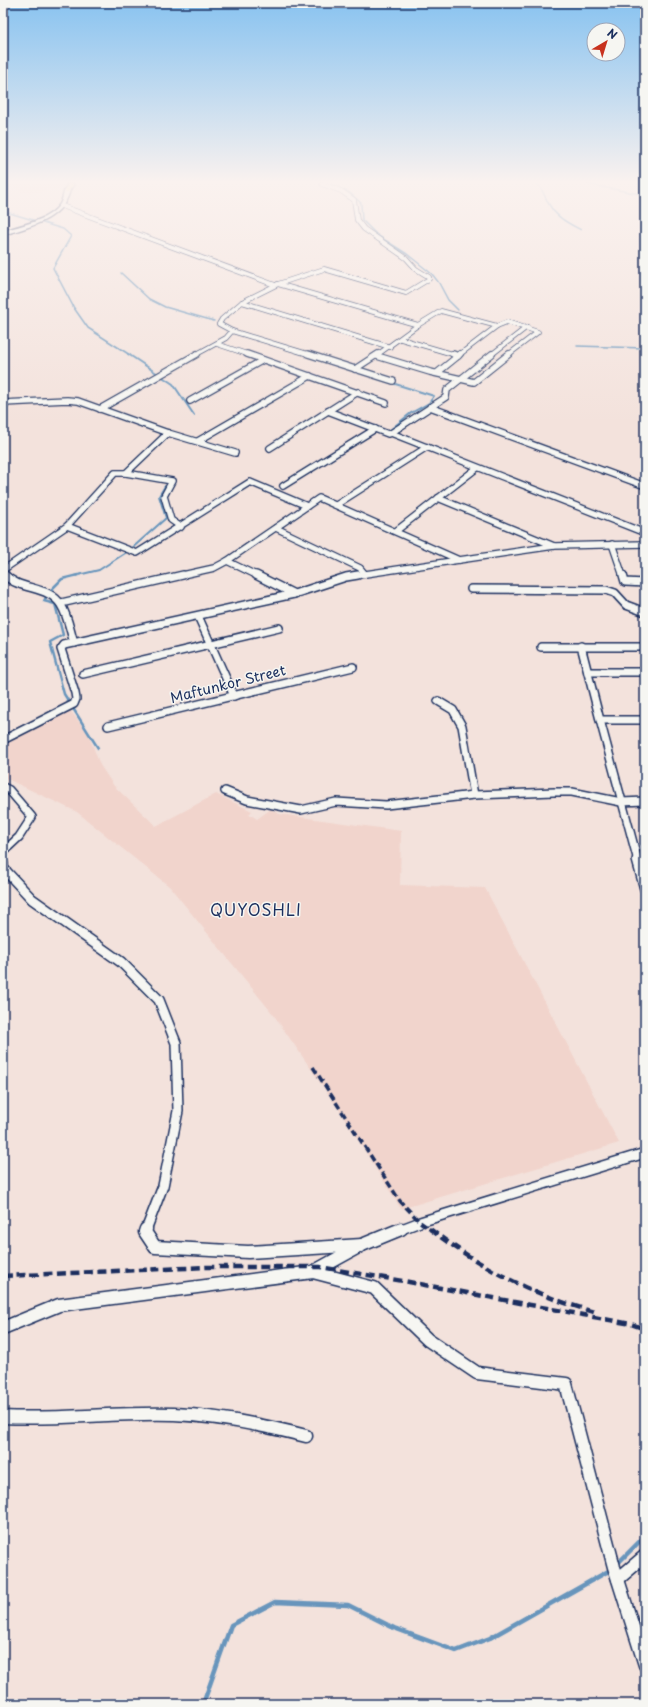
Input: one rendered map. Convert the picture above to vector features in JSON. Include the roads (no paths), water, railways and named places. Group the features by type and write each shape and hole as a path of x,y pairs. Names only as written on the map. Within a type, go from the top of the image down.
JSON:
{"street":[{"path":"219,264 277,285 418,325"},
{"path":"393,381 232,331 219,324 222,319 242,302 277,285 324,269 406,294 429,279 429,277 416,269 411,264"},
{"path":"242,302 390,347"},
{"path":"355,369 390,347 418,325 443,310 497,326"},
{"path":"377,356 430,372 473,382 538,332 527,327 507,322 497,326 497,328 437,373"},
{"path":"391,433 446,397 447,390 527,327"},
{"path":"100,409 217,344 226,338 232,331"},
{"path":"401,339 458,356"},
{"path":"217,344 386,402"},
{"path":"190,401 263,360"},
{"path":"198,441 310,376"},
{"path":"270,448 358,392"},
{"path":"3,403 67,400 83,403 168,433 235,453"},
{"path":"430,407 645,486"},
{"path":"328,412 375,430 388,434 391,433 645,533"},
{"path":"283,486 375,430"},
{"path":"126,474 168,433"},
{"path":"336,505 427,447"},
{"path":"396,531 477,468"},
{"path":"74,643 61,604 48,593 7,579 3,572 67,526 115,473 172,481 164,496 171,520 181,527"},
{"path":"67,526 138,552 181,527 250,482 306,506"},
{"path":"61,604 214,568 227,561 319,498 396,531 458,560"},
{"path":"438,498 554,546"},
{"path":"276,528 360,568 365,574"},
{"path":"612,544 625,582 645,583"},
{"path":"3,740 74,704 76,699 75,693 62,649 64,645 294,594 346,577 554,546 645,544"},
{"path":"227,561 294,594"},
{"path":"471,589 606,590 615,592 626,606 645,612"},
{"path":"198,616 234,696"},
{"path":"83,674 279,628"},
{"path":"582,646 621,802 645,889"},
{"path":"541,647 645,647"},
{"name":"Maftunkor Street","path":"108,726 353,667"},
{"path":"588,672 645,672"},
{"path":"438,701 453,710 462,726 474,795"},
{"path":"600,720 645,720"},
{"path":"3,787 8,790 32,817 19,836 3,852"},
{"path":"225,791 247,800 301,810 336,802 386,805 474,795 572,792 621,802 645,801"},
{"path":"3,864 3,868 32,898 121,962 158,1000 176,1043 178,1111 163,1186 145,1232 155,1247 248,1252 362,1245"},
{"path":"3,1328 59,1305 313,1272 362,1245 420,1222 645,1153"},
{"path":"313,1272 374,1288 428,1340 477,1373 566,1384 618,1579 645,1665"},
{"path":"3,1417 21,1418 101,1414 171,1414 213,1417 272,1427 306,1436"},
{"path":"618,1579 645,1556"}],"waterway":[{"path":"55,264 53,268 74,308 88,328 130,355"},
{"path":"419,264 432,274 439,283 448,300 458,310"},
{"path":"121,273 149,299 165,307 214,321"},
{"path":"577,346 645,348"},
{"path":"128,354 173,384 194,415"},
{"path":"390,430 411,413 429,403 434,396 392,383"},
{"path":"74,576 99,570 130,550 166,518 159,496 165,486"},
{"path":"74,576 78,575"},
{"path":"74,576 62,579 48,593 44,601 55,604 63,635 50,642 64,694 98,748"},
{"path":"617,1564 645,1536"},
{"path":"203,1704 231,1625 275,1602 348,1605 394,1628 456,1651 490,1638 612,1569"}],"railway":[{"path":"313,1067 400,1201 420,1222 431,1230"},
{"path":"430,1229 456,1248 496,1272 553,1299 597,1313"},
{"path":"3,1276 208,1267 320,1267 409,1282 631,1324 645,1329"}],"district":[{"name":"QUYOSHLI","path":"256,910"}]}
